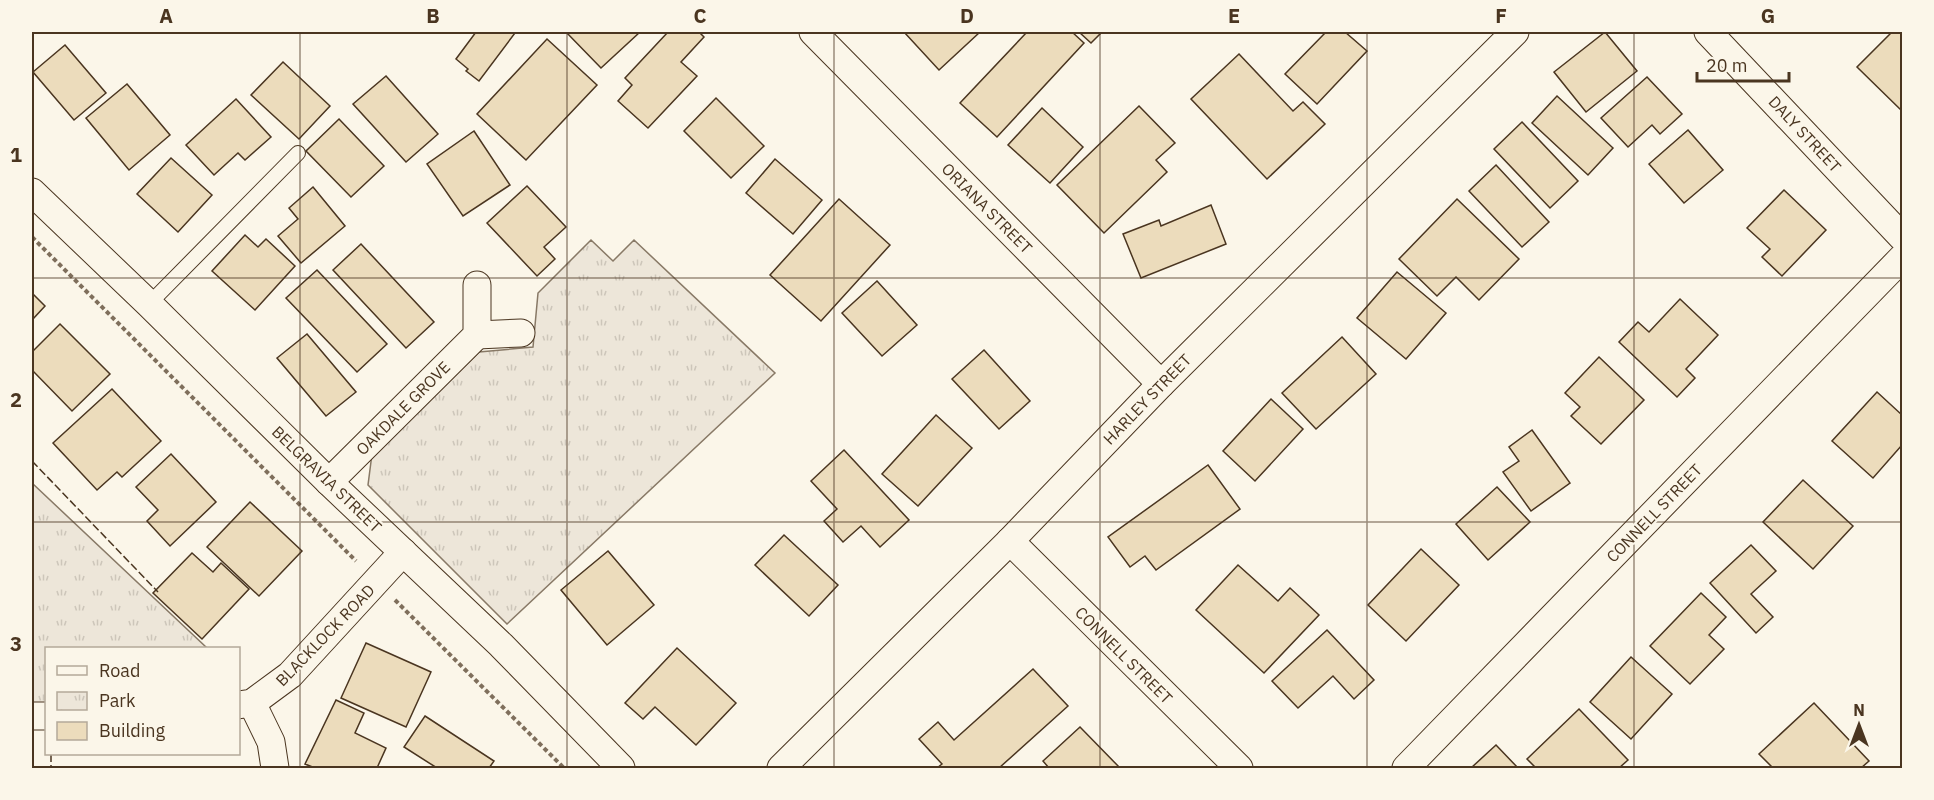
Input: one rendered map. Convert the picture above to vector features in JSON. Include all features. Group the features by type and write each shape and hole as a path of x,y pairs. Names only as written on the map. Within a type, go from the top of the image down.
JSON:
{"street":[{"name":"ORIANA STREET","path":"813,32 1161,384"},
{"name":"HARLEY STREET","path":"782,768 1010,541 1161,384 1515,32"},
{"name":"DALY STREET","path":"1708,32 1902,237"},
{"name":"BELGRAVIA STREET","path":"32,192 149,304 328,482 501,645 621,768"},
{"name":"CONNELL STREET","path":"1406,768 1902,258"},
{"path":"477,285 477,335 521,333"},
{"name":"OAKDALE GROVE","path":"328,482 477,335"},
{"name":"CONNELL STREET","path":"1010,541 1239,768"},
{"name":"BLACKLOCK ROAD","path":"245,704 290,675 403,552"},
{"path":"245,704 271,742 275,768"}],"lane":[{"path":"149,304 298,153"}],"path":[{"path":"32,237 564,768"}],"green space":[{"path":"591,240 613,261 634,240 775,373 507,624 368,485 372,454 479,352 533,347 538,293"},
{"path":"32,483 206,647 45,647 45,716 32,716"}],"building":[{"path":"476,32 515,33 479,81 456,59"},
{"path":"566,32 640,32 601,68"},
{"path":"668,32 699,32 704,37 681,62 697,76 648,128 618,101 632,85 625,78"},
{"path":"904,32 980,32 939,70"},
{"path":"1027,32 1072,32 1084,43 997,137 960,103"},
{"path":"1079,32 1102,32 1091,43"},
{"path":"1326,32 1345,32 1367,51 1317,104 1285,74"},
{"path":"1605,32 1637,71 1586,112 1554,72"},
{"path":"1892,32 1899,32 1902,35 1902,111 1857,67"},
{"path":"547,39 597,85 526,160 477,114"},
{"path":"65,45 106,93 74,120 33,72"},
{"path":"1239,54 1293,111 1303,102 1325,124 1267,179 1191,99"},
{"path":"283,62 330,106 299,139 251,95"},
{"path":"386,76 438,134 406,162 353,104"},
{"path":"1647,77 1682,114 1660,134 1652,125 1628,147 1601,118"},
{"path":"127,84 170,135 129,170 86,118"},
{"path":"1557,96 1613,148 1588,175 1532,123"},
{"path":"716,98 764,146 731,178 684,131"},
{"path":"236,99 271,137 245,160 238,153 214,175 186,145"},
{"path":"1139,106 1175,143 1156,160 1167,172 1104,233 1057,185"},
{"path":"1042,108 1083,147 1050,183 1008,145"},
{"path":"339,119 384,166 351,197 306,151"},
{"path":"1522,122 1578,181 1550,208 1494,149"},
{"path":"1688,130 1723,170 1684,203 1649,164"},
{"path":"474,131 510,185 463,216 427,164"},
{"path":"171,158 212,195 178,232 137,194"},
{"path":"775,159 822,200 793,234 746,193"},
{"path":"1496,165 1549,222 1522,247 1469,191"},
{"path":"527,186 566,227 544,247 555,259 537,276 487,223"},
{"path":"313,187 345,226 301,263 278,236 298,219 289,208"},
{"path":"1784,190 1826,230 1782,276 1762,257 1770,249 1747,228"},
{"path":"839,199 890,245 821,321 770,275"},
{"path":"1457,199 1519,259 1479,300 1456,277 1437,296 1399,259"},
{"path":"1211,205 1226,244 1141,278 1123,234 1159,220 1161,226"},
{"path":"245,235 258,247 266,239 295,266 255,310 212,271"},
{"path":"361,244 434,322 406,348 333,270"},
{"path":"317,270 387,344 357,372 286,298"},
{"path":"1397,272 1446,313 1406,359 1357,318"},
{"path":"877,281 917,325 882,356 842,313"},
{"path":"32,293 45,306 32,320"},
{"path":"1680,299 1718,335 1686,369 1695,378 1677,397 1619,342 1638,322 1649,332"},
{"path":"60,324 110,374 72,411 32,370 32,352"},
{"path":"307,334 356,392 326,416 277,358"},
{"path":"1342,337 1376,374 1316,429 1282,393"},
{"path":"984,350 1030,401 999,429 952,379"},
{"path":"1599,357 1644,400 1601,444 1571,416 1580,407 1565,393"},
{"path":"112,389 161,441 122,477 117,472 97,490 53,443"},
{"path":"1877,392 1902,415 1902,445 1873,478 1832,441"},
{"path":"1271,399 1303,429 1255,481 1223,451"},
{"path":"936,415 972,448 918,506 882,474"},
{"path":"1532,430 1570,483 1531,511 1503,472 1519,461 1509,447"},
{"path":"844,450 909,520 880,547 861,526 843,542 824,521 837,509 811,481"},
{"path":"171,454 216,502 170,546 147,521 158,510 136,487"},
{"path":"1208,465 1240,509 1156,570 1145,556 1130,567 1108,537"},
{"path":"1803,480 1853,526 1813,569 1763,522"},
{"path":"1497,487 1530,522 1488,560 1456,524"},
{"path":"250,502 302,551 259,596 207,547"},
{"path":"784,535 838,585 809,616 755,565"},
{"path":"1751,545 1776,571 1751,594 1773,617 1756,633 1710,583"},
{"path":"1421,549 1459,585 1406,641 1368,605"},
{"path":"608,551 654,605 607,645 561,590"},
{"path":"192,553 213,572 221,563 249,589 202,639 153,593"},
{"path":"1238,565 1278,601 1290,588 1319,615 1264,673 1196,610"},
{"path":"1701,593 1726,617 1709,635 1724,649 1690,684 1650,646"},
{"path":"1327,630 1374,680 1354,699 1333,676 1298,708 1272,681"},
{"path":"366,643 431,672 406,727 341,698"},
{"path":"677,648 736,703 696,745 655,707 643,719 625,703"},
{"path":"1631,657 1672,694 1631,739 1590,702"},
{"path":"1033,669 1068,706 999,768 937,768 942,764 919,739 938,722 954,740"},
{"path":"336,700 364,713 355,733 386,748 377,768 315,768 305,764"},
{"path":"1814,703 1869,761 1861,768 1773,768 1759,754"},
{"path":"1579,709 1628,760 1619,768 1536,768 1527,759"},
{"path":"425,716 494,761 489,768 437,768 404,747"},
{"path":"1080,727 1120,768 1049,768 1043,761"},
{"path":"1496,745 1518,768 1471,768"}],"fence":[{"path":"32,461 158,592"},
{"path":"51,755 51,768"}]}
